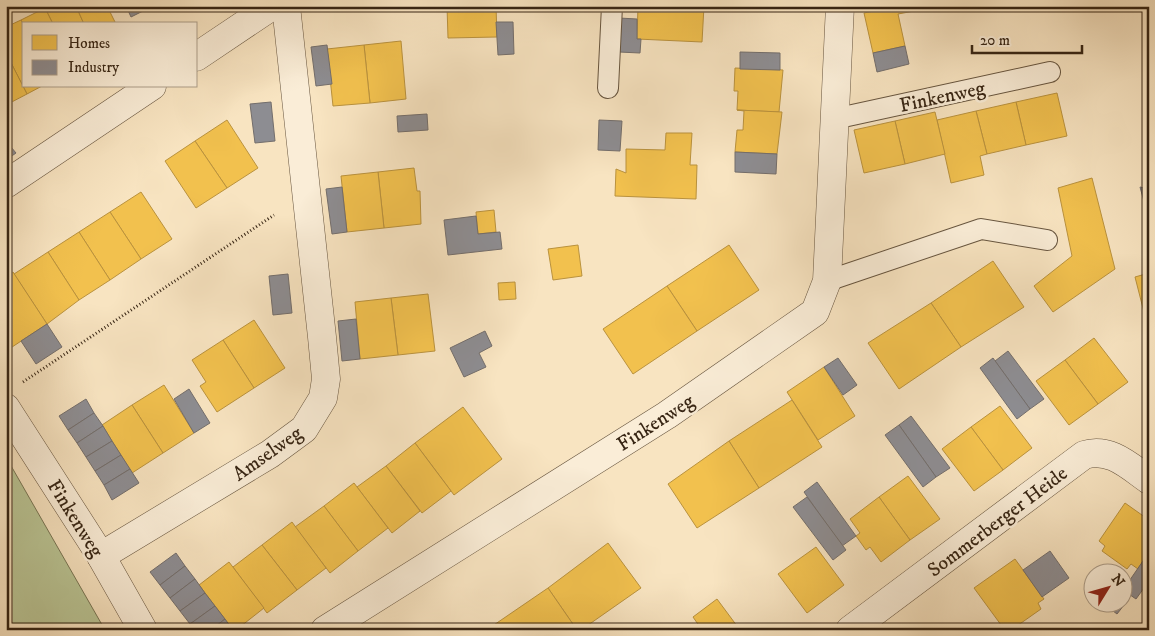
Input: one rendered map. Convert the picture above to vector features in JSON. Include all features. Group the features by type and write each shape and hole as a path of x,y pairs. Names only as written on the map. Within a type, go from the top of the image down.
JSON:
{"street":[{"path":"198,56 272,6"},
{"name":"Amselweg","path":"101,556 270,454 304,429 323,398 326,380 322,337 305,195 286,6"},
{"name":"Finkenweg","path":"325,630 698,394 815,312 827,281 840,6"},
{"path":"6,184 149,88"},
{"name":"Finkenweg","path":"10,398 143,630"},
{"name":"Sommerberger Heide","path":"850,630 1084,455 1095,452 1106,453 1116,457 1149,480"}],"lane":[{"path":"608,88 612,6"},
{"name":"Finkenweg","path":"834,119 1050,72"},
{"path":"827,281 981,229 1047,240"}],"path":[{"path":"10,398 305,195"}],"green space":[{"path":"6,457 105,630 6,630"}],"building: Homes":[{"path":"47,6 76,6 83,22 52,22 45,8"},
{"path":"76,6 107,6 115,22 83,22"},
{"path":"447,6 496,6 497,37 448,38"},
{"path":"638,6 704,6 702,42 637,39"},
{"path":"873,6 913,6 914,11 898,14 905,46 873,53 864,13 874,11"},
{"path":"45,8 52,22 22,22 21,20"},
{"path":"21,20 22,22 22,84 6,53 6,27"},
{"path":"401,41 406,99 370,103 364,45"},
{"path":"364,45 370,103 333,106 327,49"},
{"path":"6,53 22,84 22,88 27,94 6,105"},
{"path":"735,68 783,70 779,112 737,110 738,91 734,91"},
{"path":"24,88 38,88 27,94"},
{"path":"1057,93 1067,136 1026,145 1016,102"},
{"path":"1016,102 1026,145 987,154 976,111"},
{"path":"737,110 782,112 777,154 735,152 737,130 743,130 744,111"},
{"path":"976,111 987,154 980,156 984,175 951,183 937,120"},
{"path":"935,112 945,154 905,164 895,121"},
{"path":"227,120 258,168 227,188 195,141"},
{"path":"895,121 905,164 864,173 854,130"},
{"path":"666,133 692,133 690,165 697,165 696,199 615,196 616,169 626,173 626,149 665,150"},
{"path":"195,141 227,188 196,208 165,161"},
{"path":"414,168 417,191 420,191 421,224 384,228 378,172"},
{"path":"378,172 384,228 347,232 341,176"},
{"path":"1092,178 1115,269 1053,312 1034,286 1072,256 1058,188"},
{"path":"141,192 172,239 141,259 110,212"},
{"path":"494,210 496,232 478,234 476,212"},
{"path":"110,212 141,259 110,280 79,232"},
{"path":"79,232 110,280 79,300 48,252"},
{"path":"578,245 582,276 553,280 548,249"},
{"path":"729,245 759,290 697,331 667,286"},
{"path":"48,252 79,300 47,324 14,274"},
{"path":"993,261 1024,307 961,347 931,303"},
{"path":"13,272 47,324 6,351 6,276"},
{"path":"1149,273 1149,324 1147,324 1135,277"},
{"path":"515,282 516,299 499,300 498,283"},
{"path":"667,286 697,331 633,374 603,329"},
{"path":"428,294 435,351 398,355 391,298"},
{"path":"391,298 398,355 360,359 355,302"},
{"path":"931,303 961,347 899,389 868,343"},
{"path":"254,320 285,368 254,388 223,340"},
{"path":"1094,338 1128,382 1098,404 1065,360"},
{"path":"223,340 254,388 217,412 200,386 206,382 192,360"},
{"path":"1065,360 1098,404 1069,425 1036,381"},
{"path":"824,367 855,416 818,440 787,392"},
{"path":"164,385 194,433 163,453 132,405"},
{"path":"792,400 822,447 759,488 729,441"},
{"path":"132,405 163,453 132,473 102,425"},
{"path":"1000,406 1032,448 1003,470 971,427"},
{"path":"463,407 502,459 454,495 415,443"},
{"path":"971,427 1003,470 974,491 942,449"},
{"path":"729,441 759,488 697,528 668,484"},
{"path":"415,443 451,491 422,513 386,466"},
{"path":"386,466 420,511 392,533 357,487"},
{"path":"908,476 940,519 910,540 879,497"},
{"path":"354,483 388,528 358,551 324,506"},
{"path":"879,497 910,540 881,562 870,547 866,550 856,536 860,533 850,519"},
{"path":"1125,503 1149,520 1149,553 1138,569 1132,564 1120,564 1102,551 1105,546 1099,541"},
{"path":"324,506 358,551 330,573 295,527"},
{"path":"292,522 326,568 297,590 262,545"},
{"path":"608,543 641,588 581,630 577,630 548,588"},
{"path":"262,545 297,590 267,613 233,567"},
{"path":"816,547 844,585 807,613 778,574"},
{"path":"1015,559 1044,599 1038,603 1041,609 1014,628 1011,624 1004,629 974,588"},
{"path":"229,562 264,608 236,630 233,630 199,585"},
{"path":"548,588 577,630 488,629"},
{"path":"717,599 740,630 702,630 693,617"}],"building: Industry":[{"path":"126,6 143,6 145,10 131,17"},
{"path":"619,18 637,19 637,39 641,39 640,53 619,52"},
{"path":"496,22 513,22 514,54 498,55"},
{"path":"327,45 332,84 316,86 311,47"},
{"path":"905,46 909,64 877,72 873,53"},
{"path":"740,52 780,53 780,70 740,69"},
{"path":"271,102 275,141 255,143 250,104"},
{"path":"427,114 428,130 398,132 397,116"},
{"path":"599,120 622,121 620,151 598,150"},
{"path":"6,141 16,153 6,160"},
{"path":"735,152 777,154 776,174 735,172"},
{"path":"342,187 347,232 332,234 326,189"},
{"path":"1140,187 1149,189 1149,220"},
{"path":"476,216 478,234 500,232 502,249 448,255 444,220"},
{"path":"288,274 292,313 273,315 269,276"},
{"path":"356,319 360,359 342,361 338,321"},
{"path":"47,324 62,347 36,364 21,341"},
{"path":"485,331 492,346 479,353 486,367 464,377 450,348"},
{"path":"1008,351 1044,399 1030,409 995,361"},
{"path":"838,358 857,385 843,395 824,367"},
{"path":"993,358 1030,409 1017,419 980,368"},
{"path":"189,389 210,423 194,433 174,399"},
{"path":"86,399 94,413 68,430 59,416"},
{"path":"94,413 103,426 77,443 68,430"},
{"path":"911,416 950,468 936,477 899,425"},
{"path":"899,425 936,477 923,487 885,435"},
{"path":"103,426 112,441 86,457 77,443"},
{"path":"112,441 121,455 95,471 86,457"},
{"path":"121,455 130,469 104,485 95,471"},
{"path":"130,469 139,483 112,500 104,485"},
{"path":"817,482 856,536 842,546 804,492"},
{"path":"807,497 846,550 833,560 793,507"},
{"path":"1050,551 1069,578 1042,597 1023,570"},
{"path":"176,553 185,566 160,585 150,572"},
{"path":"1145,558 1149,561 1149,581 1136,599 1132,596 1132,577"},
{"path":"185,566 195,579 170,598 160,585"},
{"path":"195,579 205,593 180,611 170,598"},
{"path":"205,593 215,606 190,624 180,611"},
{"path":"215,606 225,619 211,630 194,630 190,624"},
{"path":"225,619 233,630 211,630"}]}
